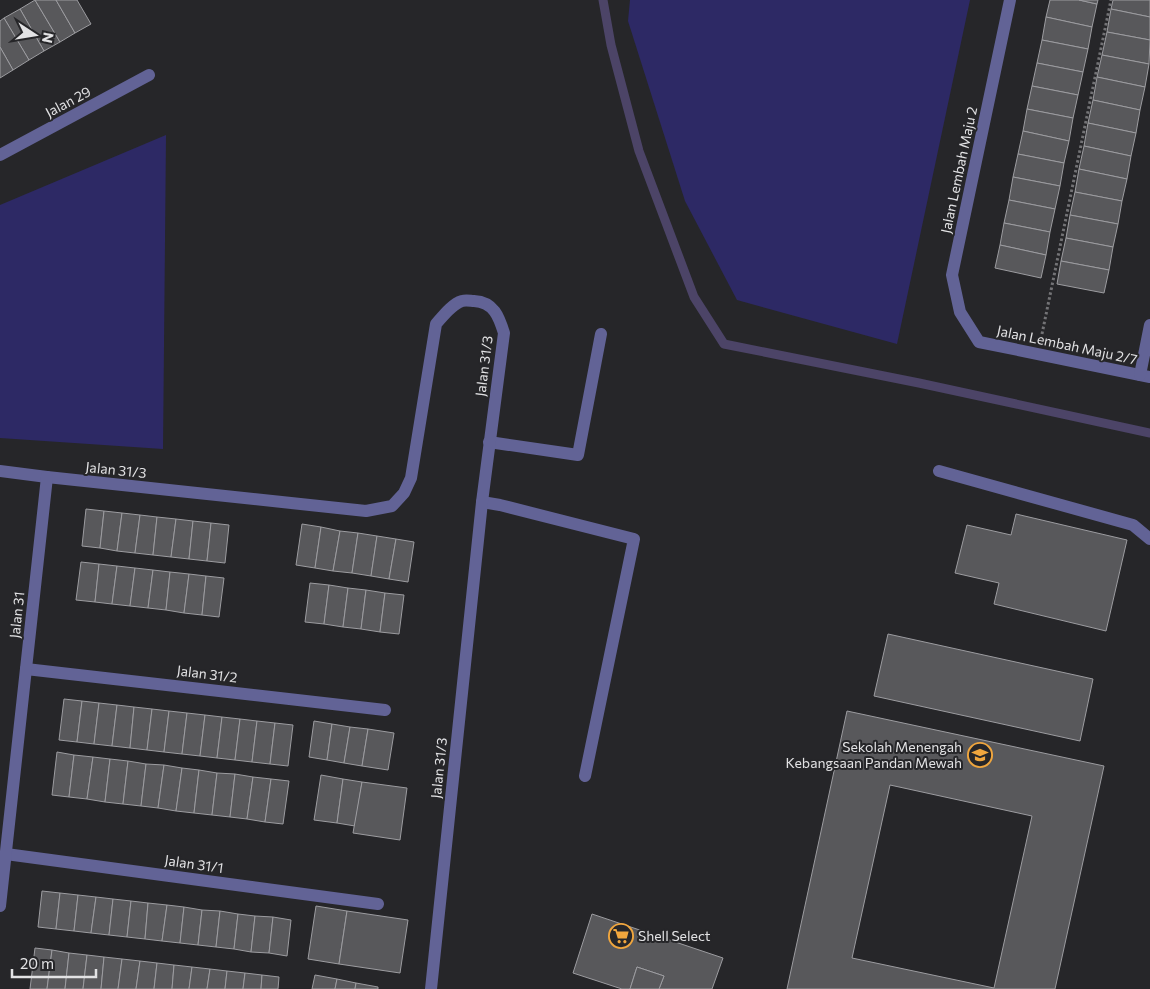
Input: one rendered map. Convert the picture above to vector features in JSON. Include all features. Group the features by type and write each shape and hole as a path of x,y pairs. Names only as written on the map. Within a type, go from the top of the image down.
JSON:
{"street":[{"name":"Jalan Lembah Maju 2","path":"979,342 960,312 952,275 1010,0"},
{"name":"Jalan 29","path":"0,155 149,75"},
{"name":"Jalan 31/3","path":"0,471 366,511 392,506 404,493 411,478 436,324 448,310 463,301 479,301 492,308 499,318 504,333 482,502 431,989"},
{"path":"1145,376 1150,325"},
{"path":"490,442 578,455 601,334"},
{"name":"Jalan Lembah Maju 2/7","path":"979,342 1145,376"},
{"path":"939,471 1133,525 1150,539"},
{"name":"Jalan 31","path":"0,906 47,477"},
{"path":"482,502 634,539 585,776"},
{"name":"Jalan 31/2","path":"26,669 385,710"},
{"name":"Jalan 31/1","path":"6,854 378,904"}],"path":[{"path":"1038,354 1111,0"}],"shaded area":[{"path":"630,0 970,0 897,344 737,300 685,201 628,21"},
{"path":"166,135 163,449 0,438 0,205"}],"building":[{"path":"35,0 60,42 44,51 20,9"},
{"path":"35,0 56,0 75,33 60,42"},
{"path":"56,0 77,0 91,24 75,33"},
{"path":"1050,0 1079,0 1097,4 1092,27 1046,17"},
{"path":"1079,0 1098,0 1097,4"},
{"path":"1113,0 1150,0 1150,17 1111,9"},
{"path":"20,9 44,51 29,60 4,18"},
{"path":"1111,9 1150,17 1150,40 1107,32"},
{"path":"1046,17 1092,27 1088,49 1042,40"},
{"path":"4,18 29,60 13,70 0,47 0,21"},
{"path":"1107,32 1150,40 1149,64 1102,55"},
{"path":"1042,40 1088,49 1083,72 1037,63"},
{"path":"0,47 13,70 0,78"},
{"path":"1102,55 1149,64 1145,87 1097,77"},
{"path":"1037,63 1083,72 1078,95 1032,86"},
{"path":"1097,77 1145,87 1140,110 1093,100"},
{"path":"1032,86 1078,95 1073,118 1027,109"},
{"path":"1093,100 1140,110 1136,133 1088,123"},
{"path":"1027,109 1073,118 1069,141 1023,131"},
{"path":"1088,123 1136,133 1131,156 1084,146"},
{"path":"1023,131 1069,141 1064,163 1018,154"},
{"path":"1084,146 1131,156 1127,179 1079,169"},
{"path":"1018,154 1064,163 1060,186 1013,177"},
{"path":"1079,169 1127,179 1122,201 1075,192"},
{"path":"1013,177 1060,186 1055,209 1009,200"},
{"path":"1075,192 1122,201 1118,224 1070,215"},
{"path":"1009,200 1055,209 1050,232 1004,223"},
{"path":"1070,215 1118,224 1113,247 1066,238"},
{"path":"1004,223 1050,232 1046,255 1000,245"},
{"path":"1066,238 1113,247 1109,270 1061,261"},
{"path":"1000,245 1046,255 1041,278 995,268"},
{"path":"1061,261 1109,270 1104,293 1057,284"},
{"path":"86,509 104,511 100,548 82,546"},
{"path":"104,511 122,513 117,551 100,548"},
{"path":"122,513 140,515 135,553 117,551"},
{"path":"1016,514 1127,540 1106,631 994,604 999,583 955,573 967,525 1011,535"},
{"path":"140,515 157,517 153,555 135,553"},
{"path":"157,517 176,519 171,557 153,555"},
{"path":"176,519 193,521 189,559 171,557"},
{"path":"193,521 211,523 207,561 189,559"},
{"path":"211,523 229,525 225,563 207,561"},
{"path":"302,524 321,527 315,568 296,565"},
{"path":"321,527 340,531 333,571 315,568"},
{"path":"340,531 358,533 352,573 333,571"},
{"path":"358,533 377,536 371,576 352,573"},
{"path":"377,536 396,539 389,579 371,576"},
{"path":"396,539 414,542 408,582 389,579"},
{"path":"81,562 99,564 95,602 76,600"},
{"path":"99,564 117,566 112,604 95,602"},
{"path":"117,566 135,568 130,606 112,604"},
{"path":"135,568 153,570 148,608 130,606"},
{"path":"153,570 170,572 166,610 148,608"},
{"path":"170,572 189,574 184,613 166,610"},
{"path":"189,574 206,576 202,615 184,613"},
{"path":"206,576 224,578 219,617 202,615"},
{"path":"310,583 329,585 324,624 305,622"},
{"path":"329,585 348,588 343,627 324,624"},
{"path":"348,588 366,590 361,629 343,627"},
{"path":"366,590 385,593 380,632 361,629"},
{"path":"385,593 404,595 399,634 380,632"},
{"path":"888,634 1093,679 1080,741 874,696"},
{"path":"64,699 82,701 77,742 59,740"},
{"path":"82,701 99,703 94,744 77,742"},
{"path":"99,703 117,705 112,746 94,744"},
{"path":"117,705 134,707 130,748 112,746"},
{"path":"134,707 152,709 147,750 130,748"},
{"path":"152,709 169,711 164,752 147,750"},
{"path":"169,711 187,713 182,754 164,752"},
{"path":"847,711 1104,766 1055,989 787,989","holes":["890,785 1032,816 994,988 852,958"]},
{"path":"187,713 205,715 200,756 182,754"},
{"path":"205,715 222,717 217,758 200,756"},
{"path":"222,717 240,719 235,760 217,758"},
{"path":"240,719 257,721 252,762 235,760"},
{"path":"257,721 275,723 270,764 252,762"},
{"path":"314,721 332,724 327,760 309,757"},
{"path":"275,723 293,725 288,766 270,764"},
{"path":"332,724 350,727 344,763 327,760"},
{"path":"350,727 368,729 362,766 344,763"},
{"path":"368,729 394,733 388,770 362,766"},
{"path":"57,752 74,755 69,797 52,795"},
{"path":"74,755 93,757 87,799 69,797"},
{"path":"93,757 110,759 105,802 87,799"},
{"path":"110,759 128,761 123,804 105,802"},
{"path":"128,761 146,764 141,806 123,804"},
{"path":"146,764 164,765 158,808 141,806"},
{"path":"164,765 182,768 176,811 158,808"},
{"path":"182,768 199,770 194,813 176,811"},
{"path":"199,770 217,773 212,815 194,813"},
{"path":"217,773 235,774 230,817 212,815"},
{"path":"235,774 253,777 247,819 230,817"},
{"path":"321,775 343,779 337,823 314,820"},
{"path":"253,777 271,779 265,822 247,819"},
{"path":"271,779 289,781 283,824 265,822"},
{"path":"343,779 362,782 355,826 337,823"},
{"path":"362,782 407,788 400,840 353,833"},
{"path":"42,891 60,893 56,929 38,927"},
{"path":"60,893 78,895 74,931 56,929"},
{"path":"78,895 96,897 91,933 74,931"},
{"path":"96,897 113,899 109,935 91,933"},
{"path":"113,899 131,901 127,937 109,935"},
{"path":"131,901 148,903 145,939 127,937"},
{"path":"148,903 167,905 162,941 145,939"},
{"path":"167,905 184,907 180,943 162,941"},
{"path":"316,906 347,911 339,964 308,959"},
{"path":"184,907 202,910 198,945 180,943"},
{"path":"202,910 220,911 216,947 198,945"},
{"path":"220,911 238,914 234,949 216,947"},
{"path":"347,911 408,920 400,973 339,964"},
{"path":"238,914 255,916 251,952 234,949"},
{"name":"Shell Select","path":"592,914 723,958 712,989 659,989 664,976 637,967 630,989 622,989 573,973"},
{"path":"255,916 273,917 269,953 251,952"},
{"path":"273,917 291,920 287,956 269,953"},
{"path":"35,948 52,950 47,989 30,989"},
{"path":"52,950 69,953 65,989 47,989"},
{"path":"69,953 87,955 83,989 65,989"},
{"path":"87,955 104,957 101,989 83,989"},
{"path":"104,957 122,959 118,989 101,989"},
{"path":"122,959 140,961 136,989 118,989"},
{"path":"140,961 157,963 154,989 136,989"},
{"path":"157,963 174,965 172,989 154,989"},
{"path":"174,965 192,967 189,989 172,989"},
{"path":"192,967 210,969 207,989 189,989"},
{"path":"637,967 664,976 659,989 630,989"},
{"path":"210,969 227,971 225,989 207,989"},
{"path":"227,971 245,973 243,989 225,989"},
{"path":"245,973 262,975 261,989 243,989"},
{"path":"262,975 279,977 278,989 261,989"},
{"path":"315,975 337,979 335,989 312,989"},
{"path":"337,979 356,983 355,989 335,989"},
{"path":"356,983 378,987 378,989 355,989"}],"waterway":[{"path":"603,0 611,45 639,151 694,297 724,344 919,383 1150,433"}],"place":[{"name":"Sekolah Menengah Kebangsaan Pandan Mewah","path":"980,755"},
{"name":"Shell Select","path":"621,936"}]}
